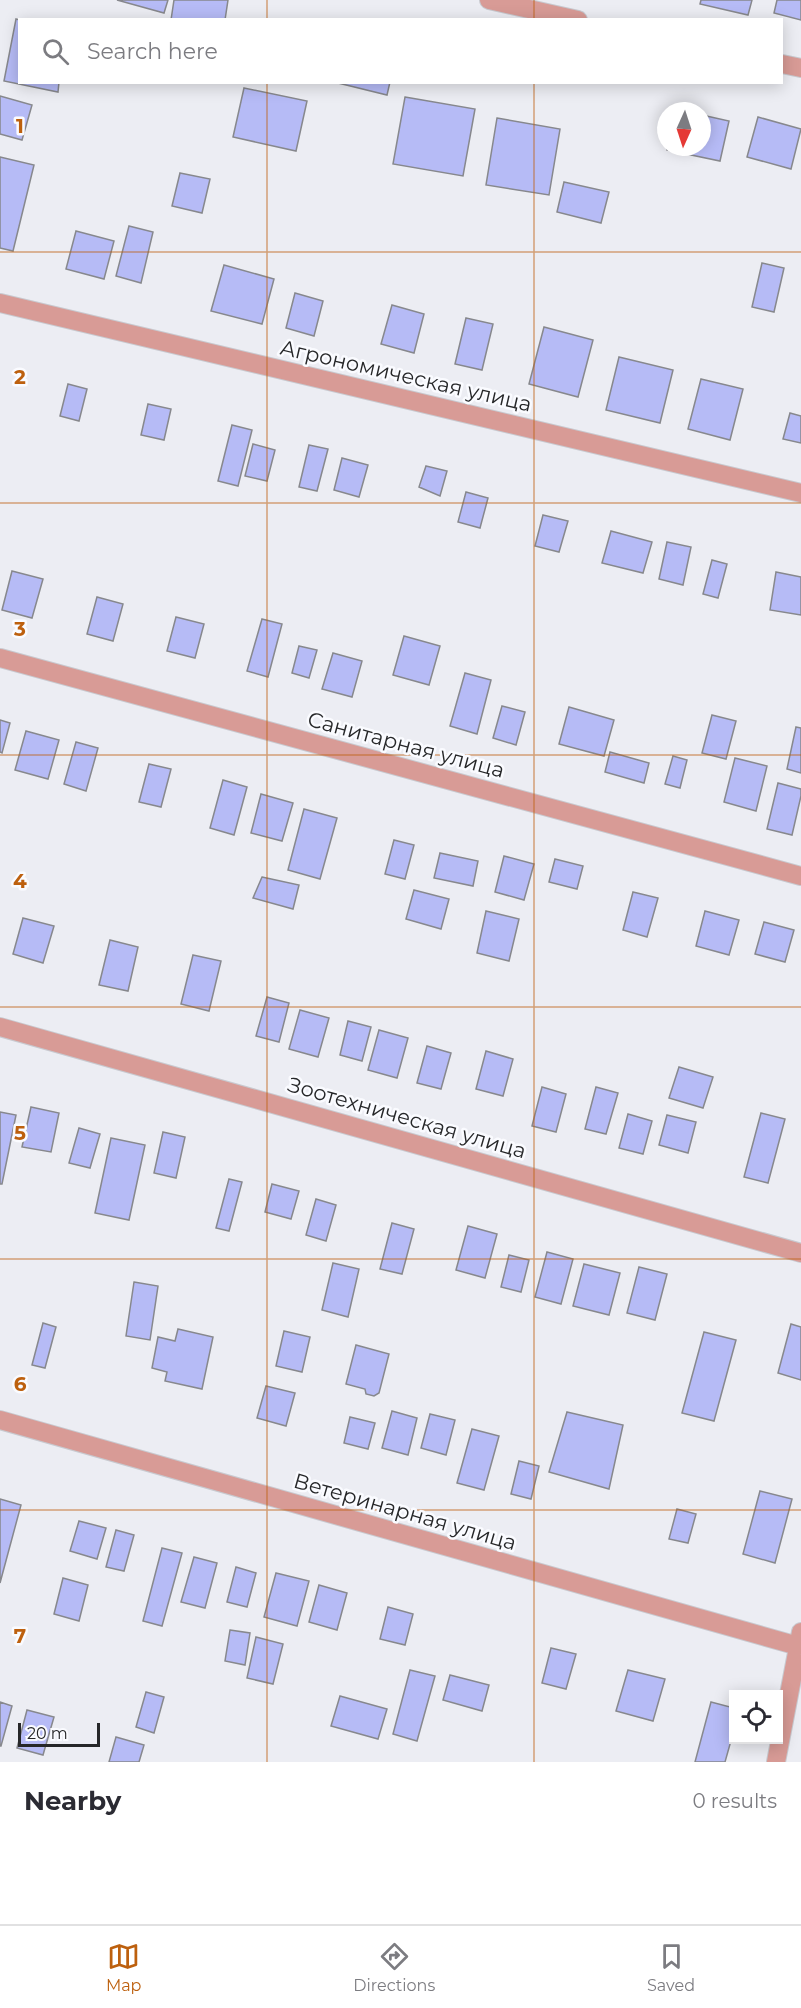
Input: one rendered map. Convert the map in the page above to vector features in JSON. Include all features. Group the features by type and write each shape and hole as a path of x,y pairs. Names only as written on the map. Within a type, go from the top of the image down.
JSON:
{"street":[{"path":"489,0 569,18"},
{"path":"783,64 801,68"},
{"name":"Агрономическая улица","path":"0,303 801,493"},
{"name":"Санитарная улица","path":"0,658 801,876"},
{"name":"Зоотехническая улица","path":"0,1027 801,1253"},
{"name":"Ветеринарная улица","path":"0,1420 799,1639"},
{"path":"776,1762 799,1639"}],"building":[{"path":"117,0 168,0 164,13"},
{"path":"174,0 228,0 225,18 171,18"},
{"path":"701,0 752,0 748,15 700,4"},
{"path":"777,0 801,0 801,20 774,13"},
{"path":"16,19 18,20 18,84 4,81"},
{"path":"19,84 59,84 58,92"},
{"path":"342,84 390,84 387,95"},
{"path":"244,88 307,101 296,151 233,137"},
{"path":"0,96 32,105 22,140 0,134"},
{"path":"405,97 475,109 463,176 393,164"},
{"path":"711,117 729,121 720,161 696,156 711,156"},
{"path":"758,117 801,129 791,169 747,157"},
{"path":"497,118 560,129 549,195 486,185"},
{"path":"0,157 34,165 13,251 0,248"},
{"path":"180,173 210,179 202,213 172,206"},
{"path":"564,182 609,192 601,223 557,212"},
{"path":"129,226 153,232 141,283 116,276"},
{"path":"76,231 114,241 104,279 66,269"},
{"path":"762,263 784,268 774,312 752,307"},
{"path":"224,265 274,279 262,324 211,311"},
{"path":"295,293 323,301 314,336 286,328"},
{"path":"392,305 424,314 414,353 381,344"},
{"path":"466,318 493,324 482,370 455,364"},
{"path":"544,327 593,340 578,397 529,384"},
{"path":"619,357 673,370 660,423 606,410"},
{"path":"701,379 743,389 730,440 688,429"},
{"path":"68,384 87,389 79,421 60,416"},
{"path":"148,404 171,409 164,440 141,435"},
{"path":"790,413 801,416 801,443 783,439"},
{"path":"232,425 252,430 238,486 218,481"},
{"path":"253,444 275,450 267,481 245,476"},
{"path":"309,445 328,449 317,491 299,487"},
{"path":"342,458 368,465 359,497 334,490"},
{"path":"426,466 447,471 440,496 419,487"},
{"path":"466,492 488,498 480,528 458,522"},
{"path":"543,515 568,521 559,552 535,546"},
{"path":"611,531 652,542 643,573 602,563"},
{"path":"667,542 691,547 683,585 659,579"},
{"path":"712,560 727,564 718,598 703,594"},
{"path":"12,571 43,579 32,618 2,610"},
{"path":"776,572 801,577 801,615 770,610"},
{"path":"97,597 123,604 113,641 87,634"},
{"path":"176,617 204,624 195,658 167,651"},
{"path":"262,619 282,624 268,677 247,671"},
{"path":"404,636 440,646 429,685 393,675"},
{"path":"299,646 317,650 309,678 292,673"},
{"path":"333,653 362,661 352,697 322,689"},
{"path":"465,673 491,680 477,734 450,726"},
{"path":"502,706 525,712 516,745 493,738"},
{"path":"569,707 614,720 604,756 559,744"},
{"path":"712,715 736,721 726,759 702,753"},
{"path":"0,720 10,723 2,753 0,752"},
{"path":"796,727 801,728 801,773 787,769"},
{"path":"26,731 59,740 48,779 15,770"},
{"path":"76,742 98,748 86,791 64,784"},
{"path":"610,752 649,763 644,783 605,772"},
{"path":"673,756 687,760 680,788 665,784"},
{"path":"735,758 767,766 756,811 724,802"},
{"path":"149,764 171,769 161,807 139,802"},
{"path":"223,780 247,787 234,835 210,828"},
{"path":"778,783 801,789 792,835 767,829"},
{"path":"261,794 293,803 282,841 251,833"},
{"path":"304,809 337,818 320,879 288,870"},
{"path":"394,840 414,845 405,879 385,874"},
{"path":"440,853 478,861 473,886 434,878"},
{"path":"504,856 534,864 524,900 495,892"},
{"path":"555,859 583,866 577,889 549,882"},
{"path":"262,877 299,885 293,909 253,898"},
{"path":"414,890 449,899 441,929 406,919"},
{"path":"633,892 658,898 647,937 623,930"},
{"path":"486,911 519,919 509,961 477,953"},
{"path":"705,911 739,920 729,955 696,946"},
{"path":"23,918 54,926 43,963 13,954"},
{"path":"764,922 794,930 785,962 755,954"},
{"path":"110,940 138,947 128,991 99,985"},
{"path":"193,955 221,961 209,1011 181,1004"},
{"path":"267,997 289,1003 279,1042 256,1036"},
{"path":"300,1010 329,1018 318,1057 289,1049"},
{"path":"348,1021 371,1027 362,1061 340,1055"},
{"path":"379,1030 408,1038 397,1078 368,1070"},
{"path":"427,1046 451,1053 441,1089 417,1083"},
{"path":"486,1051 513,1059 503,1096 476,1089"},
{"path":"679,1067 713,1077 703,1108 669,1098"},
{"path":"542,1087 566,1094 556,1132 532,1126"},
{"path":"596,1087 618,1093 606,1134 585,1129"},
{"path":"31,1107 59,1113 51,1152 22,1147"},
{"path":"0,1112 16,1115 2,1184 0,1184"},
{"path":"761,1113 785,1119 768,1183 744,1177"},
{"path":"628,1114 652,1121 643,1154 619,1148"},
{"path":"667,1115 696,1122 688,1153 659,1145"},
{"path":"79,1128 100,1134 90,1168 69,1163"},
{"path":"163,1132 185,1137 176,1178 154,1173"},
{"path":"111,1138 145,1145 129,1220 95,1213"},
{"path":"229,1179 242,1182 229,1231 216,1228"},
{"path":"272,1184 299,1191 291,1219 265,1212"},
{"path":"316,1199 336,1205 326,1241 306,1235"},
{"path":"392,1223 414,1229 402,1274 380,1269"},
{"path":"468,1226 497,1234 485,1278 456,1270"},
{"path":"547,1252 573,1259 561,1304 535,1297"},
{"path":"509,1255 529,1260 521,1292 501,1287"},
{"path":"333,1263 359,1269 348,1317 322,1310"},
{"path":"584,1264 620,1273 609,1315 573,1306"},
{"path":"639,1267 667,1274 655,1320 627,1313"},
{"path":"134,1282 158,1286 150,1340 126,1336"},
{"path":"43,1323 56,1327 45,1368 32,1365"},
{"path":"791,1324 801,1327 801,1380 778,1373"},
{"path":"178,1329 213,1337 202,1389 165,1381 167,1372 152,1368 158,1337 175,1341"},
{"path":"284,1331 310,1337 302,1372 276,1366"},
{"path":"704,1332 736,1340 714,1421 682,1413"},
{"path":"356,1345 389,1354 379,1393 374,1396 366,1394 365,1389 346,1384"},
{"path":"266,1386 295,1393 286,1426 257,1418"},
{"path":"392,1411 417,1418 408,1455 382,1448"},
{"path":"567,1412 623,1425 609,1489 549,1472"},
{"path":"430,1414 455,1420 446,1455 421,1448"},
{"path":"350,1417 375,1423 368,1449 344,1443"},
{"path":"472,1429 499,1436 484,1490 457,1483"},
{"path":"519,1461 539,1466 531,1499 511,1494"},
{"path":"760,1491 792,1499 775,1563 743,1554"},
{"path":"0,1499 21,1505 0,1583"},
{"path":"677,1509 696,1514 688,1543 669,1539"},
{"path":"79,1521 106,1528 97,1559 70,1551"},
{"path":"116,1530 134,1535 124,1571 106,1567"},
{"path":"162,1548 182,1553 162,1626 143,1621"},
{"path":"194,1557 217,1563 205,1608 181,1602"},
{"path":"236,1567 256,1573 247,1607 227,1602"},
{"path":"276,1573 309,1581 297,1626 264,1617"},
{"path":"63,1578 88,1585 79,1621 54,1614"},
{"path":"319,1585 347,1593 337,1630 309,1622"},
{"path":"388,1607 413,1614 405,1645 380,1639"},
{"path":"230,1630 250,1633 245,1665 225,1661"},
{"path":"256,1637 283,1644 273,1684 247,1678"},
{"path":"551,1648 576,1654 566,1689 542,1683"},
{"path":"410,1670 435,1676 417,1741 393,1734"},
{"path":"628,1670 665,1679 653,1721 616,1711"},
{"path":"450,1675 489,1685 482,1711 443,1700"},
{"path":"146,1692 164,1697 154,1733 136,1727"},
{"path":"340,1696 387,1709 378,1739 331,1726"},
{"path":"0,1702 12,1706 1,1746 0,1746"},
{"path":"711,1702 729,1707 730,1744 725,1762 695,1762"},
{"path":"27,1710 54,1717 43,1755 17,1748"},
{"path":"116,1737 144,1745 139,1762 109,1762"}]}
